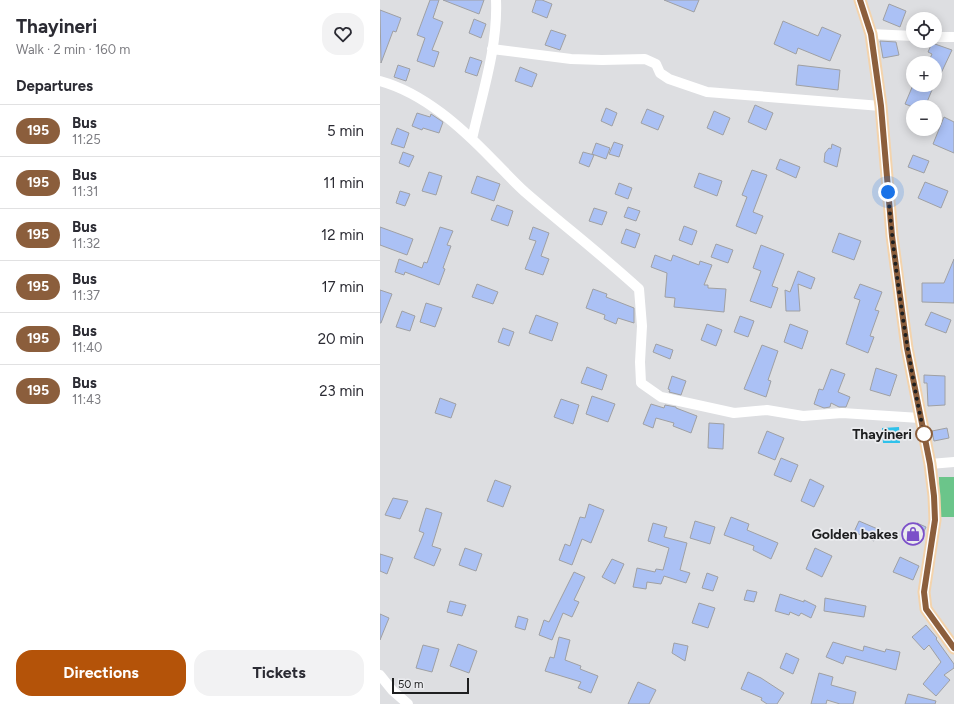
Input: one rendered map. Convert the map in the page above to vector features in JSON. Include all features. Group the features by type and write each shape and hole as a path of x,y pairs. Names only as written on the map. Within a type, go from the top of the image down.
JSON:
{"main road":[{"path":"860,0 871,34 881,106 892,236 907,348 930,464 935,520 924,592 926,609 954,648"}],"street":[{"path":"472,139 492,49 497,18 496,0"},
{"path":"871,34 906,36"},
{"path":"942,37 954,37"},
{"path":"492,49 571,58 602,60 645,59 656,64 660,73 669,79 707,92 881,106"},
{"path":"380,81 394,85 421,99 472,139 524,192 605,258 639,289 642,326 640,362 641,383 662,397 734,413 767,410 803,416 842,413 920,418"},
{"path":"930,464 954,462"},
{"path":"380,675 392,690 408,704"}],"green space":[{"path":"939,477 954,477 954,517 940,517"}],"water":[{"path":"899,427 900,443 883,443 882,428"}],"building":[{"path":"430,0 439,0 433,18 443,22 432,50 439,52 434,67 417,61 425,38 417,35"},
{"path":"443,0 484,0 479,14"},
{"path":"536,0 542,0 552,4 547,18 532,12"},
{"path":"664,0 699,0 694,12"},
{"path":"889,4 906,11 900,27 883,20"},
{"path":"380,10 401,18 396,32 393,31 381,63"},
{"path":"474,19 486,24 481,38 469,33"},
{"path":"783,21 818,36 822,27 841,35 830,61 798,48 796,54 774,44"},
{"path":"551,30 566,35 560,50 545,45"},
{"path":"880,41 896,42 899,55 883,58"},
{"path":"942,46 952,50 942,71 942,56 931,56 932,54 928,52 930,48 942,48"},
{"path":"470,57 482,61 477,76 465,72"},
{"path":"398,65 410,69 406,81 394,77"},
{"path":"798,65 840,70 838,90 796,85"},
{"path":"520,67 537,74 532,87 515,81"},
{"path":"910,92 931,92 928,100 907,100"},
{"path":"755,105 773,113 766,130 748,122"},
{"path":"606,108 617,113 612,126 601,121"},
{"path":"647,109 664,116 658,130 641,123"},
{"path":"714,111 730,118 723,135 707,128"},
{"path":"417,113 430,117 431,114 443,122 439,133 423,128 422,130 412,126"},
{"path":"944,117 954,122 954,153 933,144 936,136 942,136 942,122"},
{"path":"397,128 409,133 404,148 391,144"},
{"path":"614,142 623,145 619,157 609,154"},
{"path":"596,143 610,148 606,159 592,154"},
{"path":"832,144 841,148 837,167 824,162 825,153 829,148 831,149"},
{"path":"403,152 414,156 409,167 399,163"},
{"path":"583,152 594,155 589,167 579,163"},
{"path":"913,155 929,161 924,173 908,167"},
{"path":"780,159 800,167 796,178 776,169"},
{"path":"752,170 767,175 753,212 763,216 756,234 736,226 747,197 742,195"},
{"path":"429,172 442,176 436,195 422,191"},
{"path":"699,173 722,181 717,196 694,187"},
{"path":"477,176 500,184 494,201 471,193"},
{"path":"925,182 948,191 941,208 918,198"},
{"path":"619,183 632,188 628,199 615,194"},
{"path":"400,191 410,194 405,206 396,203"},
{"path":"497,205 513,211 508,226 491,220"},
{"path":"628,207 640,211 636,221 624,217"},
{"path":"594,208 607,212 602,225 589,221"},
{"path":"684,226 697,231 692,245 679,240"},
{"path":"380,227 413,239 407,255 380,245"},
{"path":"440,227 453,231 447,245 451,246 439,285 405,272 404,275 395,272 399,259 422,268 424,262 427,263"},
{"path":"533,227 549,233 541,256 549,259 543,275 525,269 536,241 529,239"},
{"path":"626,229 640,234 635,248 621,243"},
{"path":"839,233 861,241 854,260 832,252"},
{"path":"716,244 733,250 728,263 711,257"},
{"path":"761,245 784,254 772,286 778,288 771,308 750,301 761,271 753,268"},
{"path":"655,255 671,261 673,255 699,265 700,261 712,265 704,285 708,285 708,288 726,289 724,312 674,307 675,298 665,297 667,273 651,267"},
{"path":"954,259 954,303 922,302 922,283 944,283"},
{"path":"798,271 815,278 811,289 798,284 800,311 786,311 785,290 790,292"},
{"path":"477,284 498,292 493,304 472,297"},
{"path":"860,284 882,292 875,310 879,311 870,336 874,337 868,353 846,344 860,300 854,298"},
{"path":"593,289 607,294 606,297 634,308 634,323 618,318 616,324 604,319 605,315 586,308"},
{"path":"380,290 392,294 381,323 380,323"},
{"path":"426,303 442,308 435,327 420,322"},
{"path":"402,311 415,316 410,331 396,327"},
{"path":"931,312 951,320 946,333 925,325"},
{"path":"536,315 558,323 552,341 529,333"},
{"path":"740,316 754,321 748,337 734,332"},
{"path":"707,324 722,330 716,346 701,340"},
{"path":"790,324 808,331 802,349 784,342"},
{"path":"503,328 514,332 509,346 498,342"},
{"path":"656,344 673,350 670,359 653,352"},
{"path":"762,345 778,351 768,380 771,381 766,397 744,389"},
{"path":"587,367 607,375 602,390 581,383"},
{"path":"876,368 897,375 890,396 870,390"},
{"path":"831,369 845,374 838,392 850,397 846,407 839,407 831,403 830,407 824,408 814,404 819,389 823,390"},
{"path":"924,375 945,376 945,405 928,406 927,383 924,383"},
{"path":"672,376 686,381 681,395 669,392 670,390 668,389"},
{"path":"592,396 615,404 608,422 586,414"},
{"path":"440,398 456,404 451,418 435,413"},
{"path":"561,399 579,405 573,424 554,417"},
{"path":"651,404 664,408 665,405 676,407 697,416 691,433 673,426 674,423 656,418 653,428 643,424"},
{"path":"709,423 724,424 723,449 708,448"},
{"path":"947,428 949,438 934,441 932,431"},
{"path":"767,431 784,438 775,460 758,453"},
{"path":"781,458 798,465 791,482 774,475"},
{"path":"810,479 824,486 814,507 801,501"},
{"path":"495,480 511,486 503,507 487,501"},
{"path":"393,498 408,501 400,519 385,515"},
{"path":"589,504 604,510 591,543 582,539 572,565 559,560 565,544 570,546 580,517 585,518"},
{"path":"426,508 442,513 432,546 441,549 434,566 414,558 424,533 419,531"},
{"path":"731,517 749,524 747,530 778,543 771,559 753,550 754,546 724,535"},
{"path":"695,521 715,527 710,544 690,538"},
{"path":"859,521 880,530 874,541 854,532"},
{"path":"653,523 667,527 664,537 687,543 680,570 690,573 686,583 664,576 661,584 647,582 646,589 633,587 637,568 655,572 656,569 663,570 669,548 648,541"},
{"path":"917,523 926,527 922,536 913,533"},
{"path":"465,548 482,554 476,571 459,565"},
{"path":"815,548 832,556 822,577 806,569"},
{"path":"380,554 393,558 387,574 380,571"},
{"path":"900,557 919,566 913,580 893,572"},
{"path":"612,559 624,564 615,584 602,577"},
{"path":"574,572 585,577 574,600 579,602 572,617 563,613 552,640 539,635 544,620 549,622"},
{"path":"707,573 718,577 713,591 702,588"},
{"path":"747,590 757,592 754,602 744,600"},
{"path":"780,594 804,602 804,600 816,606 811,618 801,613 799,616 790,612 789,615 775,611"},
{"path":"825,598 866,606 864,617 824,611"},
{"path":"450,601 466,605 462,616 447,612"},
{"path":"699,603 715,608 708,628 692,623"},
{"path":"380,614 389,618 380,640"},
{"path":"518,616 528,619 525,630 515,627"},
{"path":"926,625 937,638 936,639 954,664 954,668 944,675 950,680 936,696 923,684 941,662 929,645 924,650 912,637"},
{"path":"559,637 570,640 565,660 581,666 580,669 598,676 591,693 578,688 581,682 545,671 550,657 554,658"},
{"path":"833,642 863,651 864,646 885,652 886,649 900,652 896,670 846,656 843,664 826,657"},
{"path":"674,643 688,646 685,661 672,653"},
{"path":"458,644 477,651 469,673 450,666"},
{"path":"423,645 439,649 432,672 416,668"},
{"path":"786,653 799,659 793,674 780,668"},
{"path":"748,672 761,678 784,693 777,704 767,704 761,700 762,698 741,689"},
{"path":"819,673 833,677 831,685 856,692 853,704 840,704 827,700 826,704 811,704"},
{"path":"638,682 656,690 649,704 628,704"},
{"path":"908,694 936,701 935,704 905,704"}],"bus line":[{"name":"195","path":"860,0 871,34 881,106 892,236 907,348 930,464 934,496 935,520 924,592 926,609 935,624 954,648"}],"place":[{"name":"Thayineri","path":"924,434"},
{"name":"Golden bakes","path":"913,534"}],"route":[{"path":"888,192 892,236 907,348 924,434"}]}
